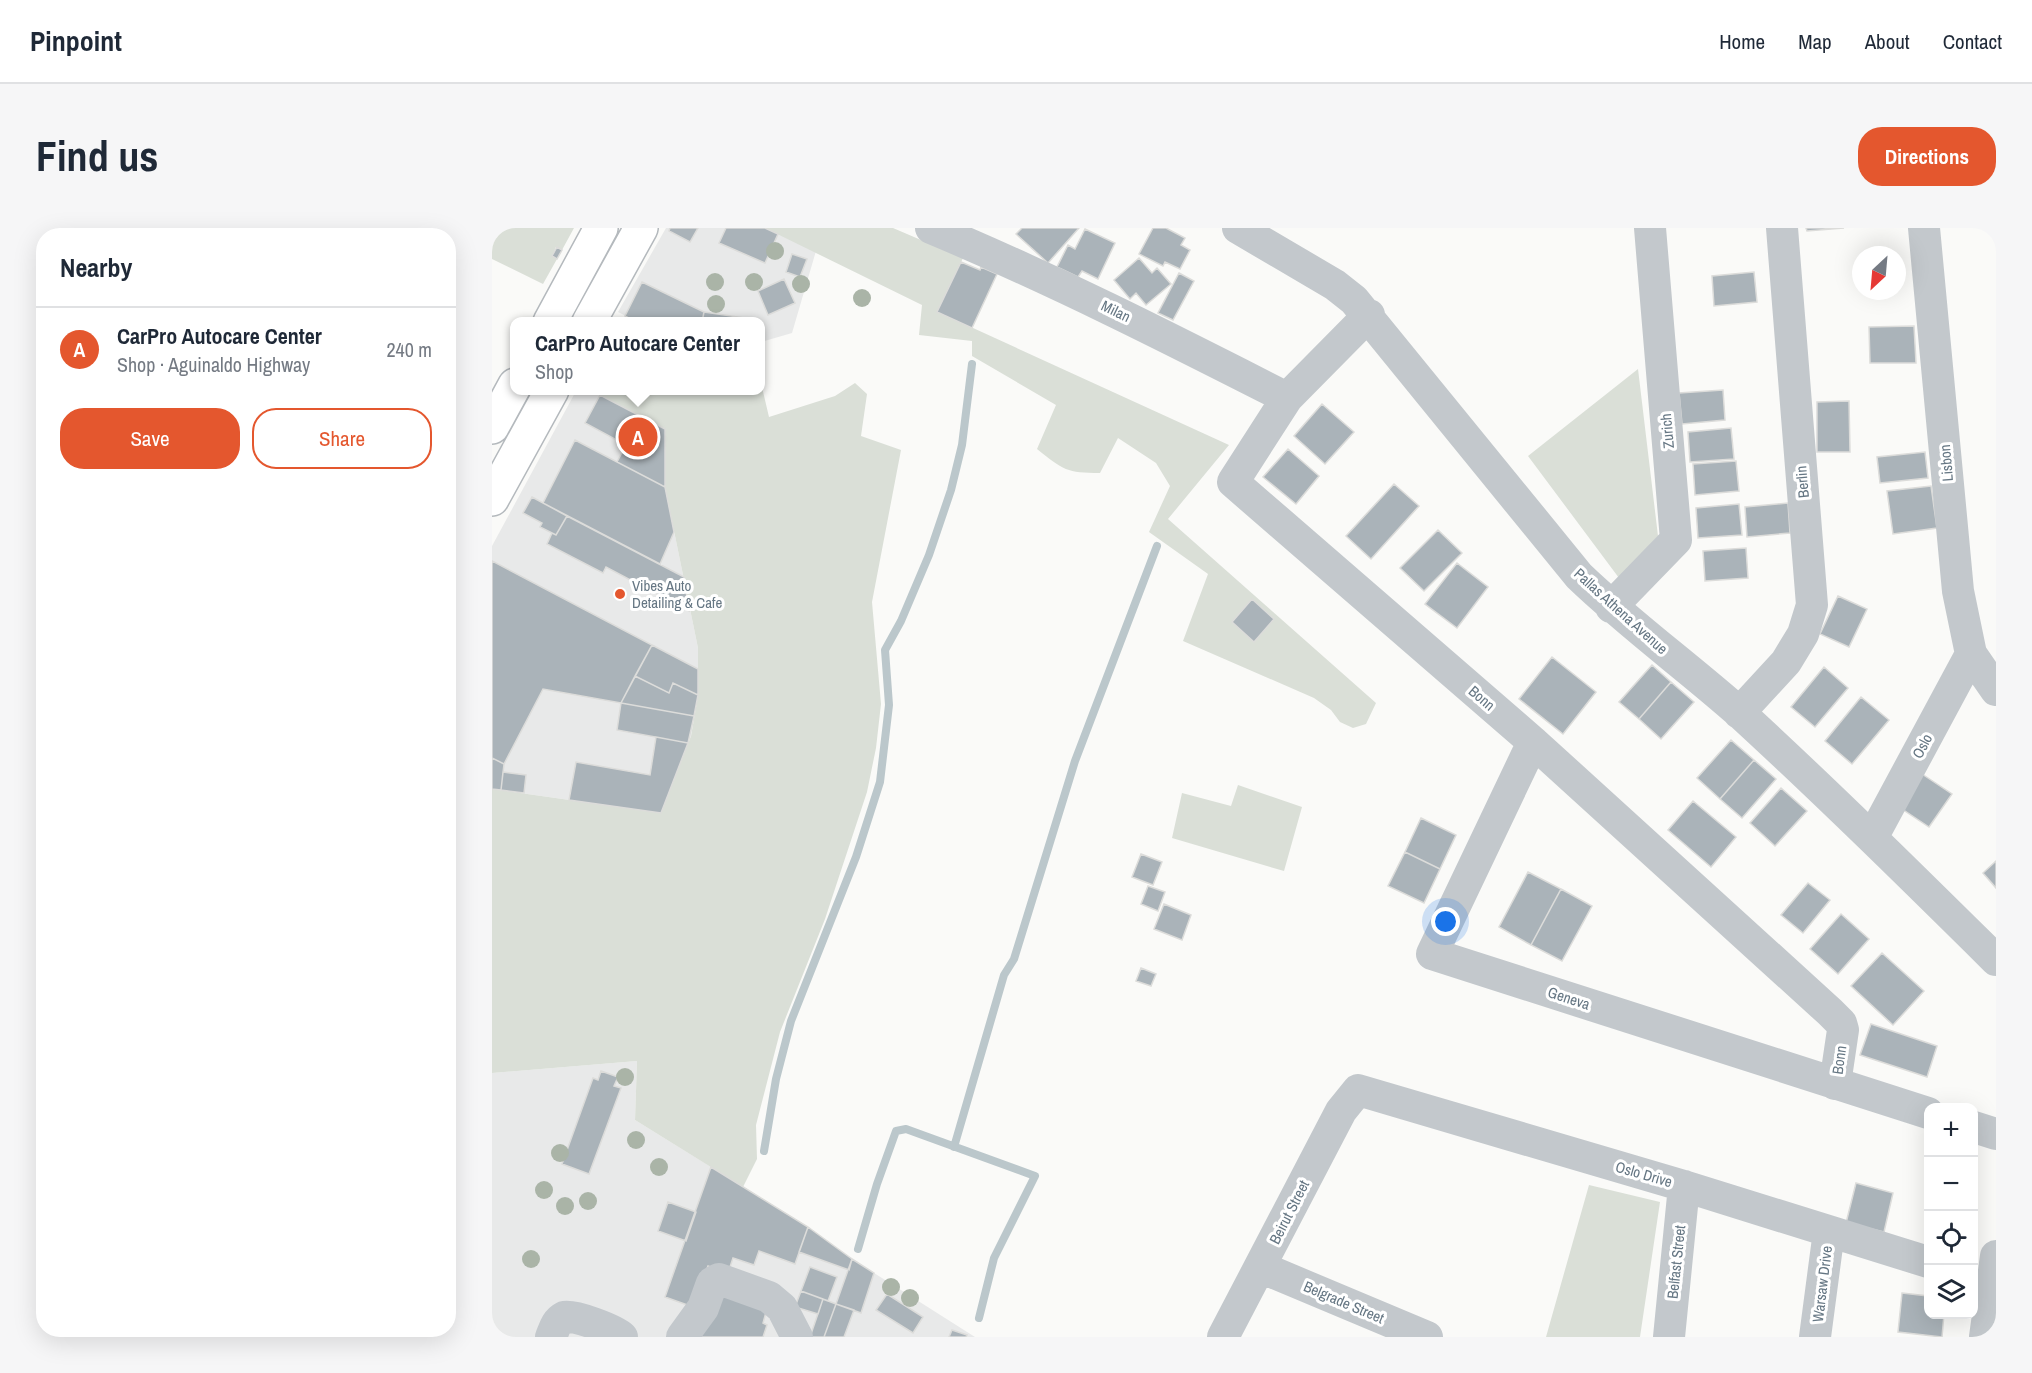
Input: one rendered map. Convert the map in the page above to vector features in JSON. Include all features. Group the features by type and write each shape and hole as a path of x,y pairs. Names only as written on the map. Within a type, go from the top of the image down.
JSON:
{"highway":[{"path":"552,317 601,228"},
{"path":"592,317 641,228"},
{"path":"492,428 510,395"},
{"path":"492,499 549,395"}],"street":[{"name":"Pallas Athena Avenue","path":"1238,228 1335,285 1354,300 1369,315 1579,576 1611,607 1739,713 1872,838 1996,960"},
{"name":"Zurich","path":"1611,607 1676,540 1650,228"},
{"name":"Berlin","path":"1739,713 1786,662 1803,634 1812,605 1782,228"},
{"name":"Lisbon","path":"1924,228 1958,591 1971,654 1996,690"},
{"name":"Milan","path":"938,229 1119,312 1287,398"},
{"name":"Bonn","path":"1369,315 1287,398 1233,482 1533,742 1841,1023 1843,1030 1835,1084"},
{"name":"Oslo","path":"1872,838 1971,654"},
{"name":"Geneva","path":"1533,742 1432,954 1924,1111"},
{"name":"Oslo Drive","path":"1358,1089 1924,1260"},
{"name":"Beirut Street","path":"1223,1337 1341,1111 1358,1089"},
{"path":"1978,1127 1996,1134"},
{"name":"Belfast Street","path":"1669,1337 1684,1186"},
{"name":"Warsaw Drive","path":"1815,1337 1829,1231"},
{"name":"Belgrade Street","path":"1260,1267 1427,1337"},
{"path":"1985,1337 1987,1271"},
{"path":"682,1337 703,1308 712,1283 719,1279 769,1297 782,1308 797,1337"},
{"path":"551,1337 557,1322 572,1316 614,1331 622,1337"}],"shaded area":[{"path":"492,228 574,228 562,250 556,247 552,256 557,259 543,284 492,259"},
{"path":"666,228 765,228 816,251 792,333 765,341 765,317 628,317 618,312"},
{"path":"765,228 893,228 963,258 938,312 1229,445 1168,519 1376,703 1366,724 1353,728 1340,722 1331,710 1314,698 1183,641 1208,574 1149,532 1170,486 1156,463 1118,438 1100,473 1072,471 1053,462 1037,449 1056,405 972,356 972,341 919,335 922,305"},
{"path":"1638,369 1658,536 1619,578 1528,456"},
{"path":"855,383 867,394 861,436 901,450 872,602 881,704 876,748 867,792 825,919 780,1032 756,1125 757,1159 743,1187 635,1120 637,1061 492,1073 492,789 661,813 691,736 698,696 698,648 665,487 665,429 599,395 764,395 769,417 835,396"},
{"path":"574,395 599,395 665,429 665,487 698,648 698,695 691,736 661,813 492,789 492,546"},
{"path":"1238,785 1302,807 1284,871 1172,838 1182,793 1231,806"},
{"path":"637,1061 635,1120 808,1227 852,1259 975,1337 492,1337 492,1073"},
{"path":"1589,1185 1660,1202 1640,1337 1546,1337"}],"building":[{"path":"670,228 698,228 690,242 669,231"},
{"path":"726,228 765,228 778,234 765,263 719,243"},
{"path":"1022,228 1079,228 1048,263 1016,234"},
{"path":"1153,228 1166,228 1185,238 1181,245 1190,250 1180,269 1165,262 1163,266 1139,254"},
{"path":"1806,228 1844,228 1807,231"},
{"path":"1085,229 1115,243 1098,279 1082,271 1078,277 1057,267 1068,245 1075,249"},
{"path":"557,247 562,250 557,259 552,256"},
{"path":"792,254 807,259 800,277 786,272"},
{"path":"1139,258 1152,273 1157,268 1171,284 1146,305 1136,293 1130,299 1114,280"},
{"path":"961,262 997,274 972,328 937,312"},
{"path":"1754,272 1757,302 1714,306 1712,276"},
{"path":"1179,273 1194,281 1173,320 1158,313"},
{"path":"784,279 795,303 768,315 758,291"},
{"path":"642,282 704,312 703,317 625,316"},
{"path":"704,312 738,317 703,317"},
{"path":"1914,326 1916,363 1870,363 1869,327"},
{"path":"1723,390 1725,420 1682,424 1679,393"},
{"path":"600,395 665,429 665,487 617,462 626,445 585,423"},
{"path":"1849,401 1850,452 1817,452 1817,402"},
{"path":"1322,404 1354,432 1325,464 1294,436"},
{"path":"1731,428 1734,459 1690,462 1688,432"},
{"path":"575,440 665,487 674,532 660,564 543,503"},
{"path":"1288,449 1319,476 1296,504 1263,477"},
{"path":"1925,452 1928,478 1880,483 1877,457"},
{"path":"1736,461 1739,491 1695,495 1693,464"},
{"path":"1394,484 1419,506 1371,559 1346,536"},
{"path":"1931,486 1937,528 1893,534 1887,491"},
{"path":"532,497 567,516 556,535 540,527 542,523 523,513"},
{"path":"1788,503 1790,533 1747,537 1745,507"},
{"path":"1739,504 1742,535 1698,538 1696,508"},
{"path":"567,516 684,577 689,611 606,567 603,573 547,544 552,533 556,535"},
{"path":"1438,530 1462,553 1424,591 1400,568"},
{"path":"1746,548 1748,578 1705,581 1703,551"},
{"path":"492,561 652,645 621,703 543,689 504,764 492,758"},
{"path":"1457,563 1488,587 1457,628 1425,604"},
{"path":"1838,596 1867,609 1849,647 1820,634"},
{"path":"1252,599 1274,619 1254,642 1232,622"},
{"path":"652,645 698,669 698,695 673,683 669,693 635,676"},
{"path":"1552,657 1596,692 1563,734 1519,699"},
{"path":"1652,665 1671,682 1639,719 1619,702"},
{"path":"1824,667 1848,688 1815,727 1791,707"},
{"path":"635,676 669,693 673,683 698,695 694,716 621,703"},
{"path":"1671,682 1694,702 1661,739 1639,719"},
{"path":"1861,697 1889,720 1852,764 1825,741"},
{"path":"621,703 694,716 688,743 617,730"},
{"path":"656,737 688,743 661,813 569,800 576,762 650,775"},
{"path":"1731,740 1754,760 1720,799 1697,778"},
{"path":"492,758 504,764 501,790 492,789"},
{"path":"1754,760 1776,779 1742,818 1720,799"},
{"path":"503,772 526,775 524,793 501,790"},
{"path":"1922,774 1952,794 1929,827 1899,807"},
{"path":"1781,788 1807,811 1775,846 1750,823"},
{"path":"1693,801 1736,837 1711,867 1668,830"},
{"path":"1421,818 1456,835 1440,869 1405,852"},
{"path":"1405,852 1440,869 1424,903 1388,886"},
{"path":"1141,854 1162,862 1153,885 1132,877"},
{"path":"1996,861 1996,888 1983,873"},
{"path":"1528,872 1561,889 1531,945 1499,927"},
{"path":"1808,883 1830,900 1803,933 1781,915"},
{"path":"1148,886 1165,892 1158,911 1141,904"},
{"path":"1561,889 1592,906 1562,961 1531,945"},
{"path":"1164,904 1191,915 1182,940 1154,929"},
{"path":"1841,914 1869,939 1838,974 1810,949"},
{"path":"1882,953 1924,991 1893,1025 1851,986"},
{"path":"1141,968 1156,974 1151,986 1136,981"},
{"path":"1871,1024 1937,1046 1927,1077 1860,1055"},
{"path":"601,1071 618,1077 614,1086 621,1088 589,1174 562,1164 593,1078 598,1080"},
{"path":"711,1167 808,1227 795,1264 759,1251 754,1265 733,1258 728,1273 708,1266 693,1307 665,1297"},
{"path":"1856,1183 1893,1193 1884,1232 1846,1223"},
{"path":"668,1202 696,1212 686,1241 658,1231"},
{"path":"808,1227 852,1259 849,1270 799,1252"},
{"path":"852,1259 874,1273 861,1313 836,1304"},
{"path":"810,1267 837,1277 828,1301 801,1291"},
{"path":"718,1288 768,1305 763,1323 767,1325 763,1337 698,1337"},
{"path":"801,1291 823,1299 818,1314 795,1307"},
{"path":"1902,1293 1924,1296 1924,1319 1944,1319 1942,1337 1898,1332"},
{"path":"887,1294 923,1317 913,1333 876,1310"},
{"path":"823,1299 836,1304 824,1337 810,1337"},
{"path":"836,1304 854,1310 844,1337 824,1337"},
{"path":"952,1330 967,1335 966,1337 949,1337"}],"waterway":[{"path":"764,1151 776,1079 791,1021 856,857 880,782 889,705 885,650 901,621 929,555 951,490 962,445 972,364"},
{"path":"954,1147 1004,975 1014,959 1075,761 1157,546"},
{"path":"858,1249 877,1184 896,1131 906,1129 1035,1176 994,1258 979,1318"}],"place":[{"name":"CarPro Autocare Center","path":"638,437"},
{"name":"Vibes Auto Detailing & Cafe","path":"620,594"}]}
